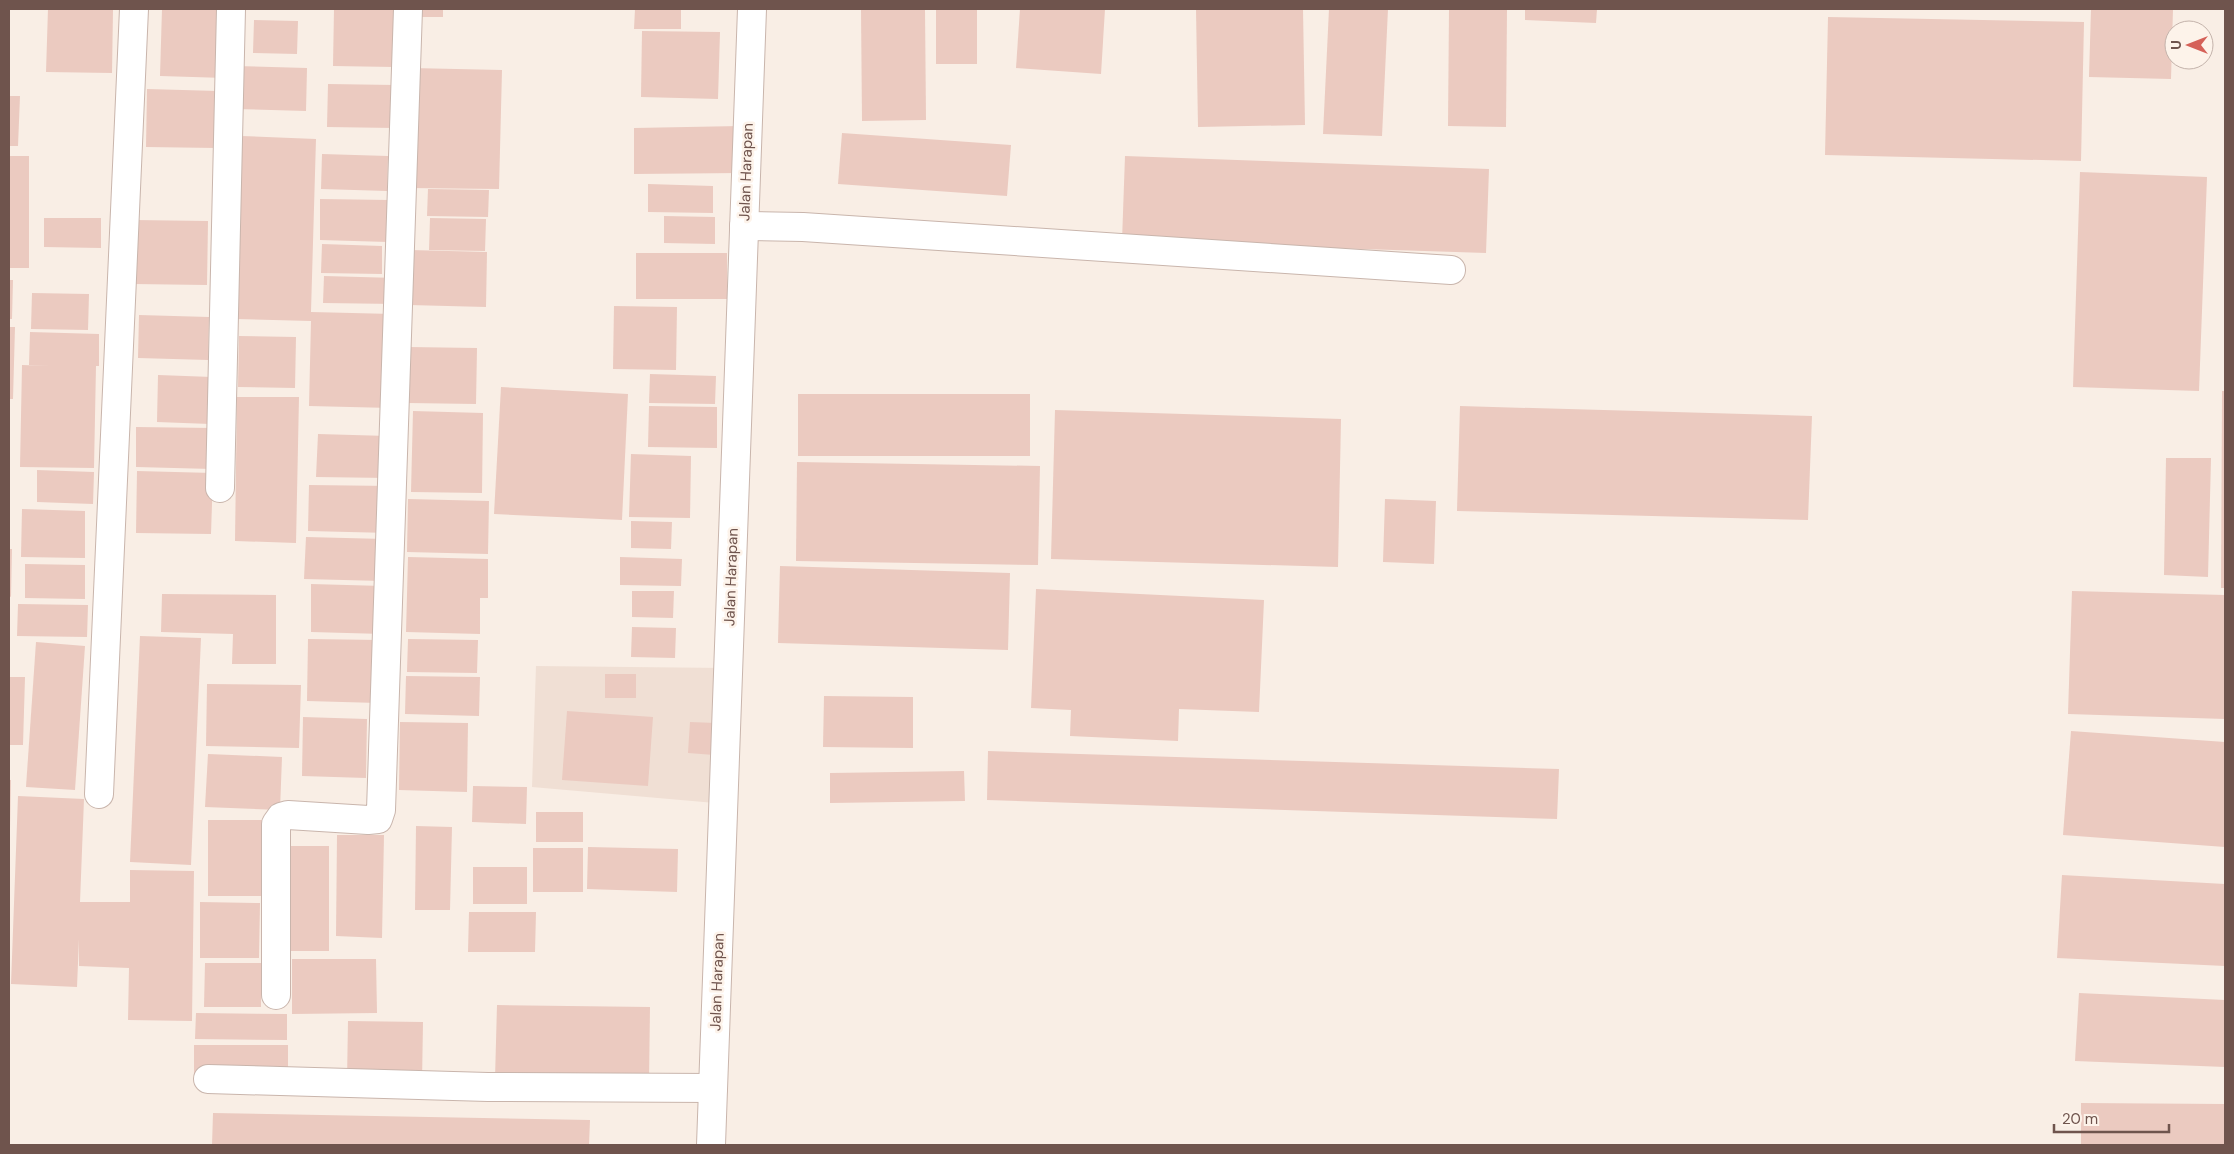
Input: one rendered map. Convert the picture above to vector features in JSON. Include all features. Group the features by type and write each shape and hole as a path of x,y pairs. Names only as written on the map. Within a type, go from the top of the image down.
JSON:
{"street":[{"path":"99,794 134,9"},
{"path":"220,488 231,9"},
{"path":"276,995 276,824 281,817 288,815 378,819 382,810 408,9"},
{"name":"Jalan Harapan","path":"711,1145 752,9"},
{"path":"744,226 832,229 1451,270"},
{"path":"208,1079 488,1087 713,1088"}],"shaded area":[{"path":"536,666 725,668 715,803 532,787"}],"building":[{"path":"48,9 113,9 112,73 46,72"},
{"path":"162,9 227,9 225,78 160,76"},
{"path":"334,9 395,10 394,67 333,66"},
{"path":"420,9 443,9 443,17 420,17"},
{"path":"635,9 681,9 681,29 634,29"},
{"path":"861,9 925,9 926,120 862,121"},
{"path":"936,9 977,9 977,64 936,64"},
{"path":"1020,9 1105,9 1101,74 1016,68"},
{"path":"1196,9 1303,9 1305,125 1198,127"},
{"path":"1329,9 1388,9 1382,136 1323,134"},
{"path":"1449,9 1507,9 1506,127 1448,126"},
{"path":"1525,9 1597,9 1596,23 1525,20"},
{"path":"2091,9 2173,9 2173,20 2164,20 2164,70 2171,70 2171,79 2089,77"},
{"path":"1828,17 2084,22 2081,161 1825,155"},
{"path":"254,20 298,21 297,54 253,53"},
{"path":"642,31 720,32 718,99 641,97"},
{"path":"234,66 307,68 306,111 234,109"},
{"path":"411,68 502,70 499,189 408,188"},
{"path":"328,84 395,85 394,128 327,127"},
{"path":"147,89 218,91 216,148 146,147"},
{"path":"9,96 20,96 18,146 9,146"},
{"path":"740,126 741,173 634,174 634,128"},
{"path":"842,133 1011,145 1007,196 838,184"},
{"path":"241,136 316,139 311,312 393,314 391,408 309,406 311,321 236,319"},
{"path":"322,154 388,156 387,191 321,189"},
{"path":"9,156 29,156 29,268 9,268"},
{"path":"1125,156 1489,169 1486,253 1122,241"},
{"path":"2080,172 2207,177 2199,391 2073,387"},
{"path":"648,184 713,186 713,213 648,212"},
{"path":"428,189 489,190 488,217 427,216"},
{"path":"320,199 389,200 388,242 320,240"},
{"path":"664,216 715,217 715,244 664,243"},
{"path":"44,218 101,218 101,248 44,247"},
{"path":"430,218 486,219 485,251 429,250"},
{"path":"134,220 208,221 207,285 133,284"},
{"path":"322,244 382,246 382,274 321,273"},
{"path":"410,250 487,252 486,307 409,305"},
{"path":"636,253 727,253 727,299 636,299"},
{"path":"324,276 397,278 396,304 323,303"},
{"path":"9,280 13,280 12,319 9,319"},
{"path":"32,293 89,294 88,330 31,329"},
{"path":"614,306 677,307 676,370 613,369"},
{"path":"139,315 209,317 208,360 138,358"},
{"path":"9,327 15,327 13,399 9,399"},
{"path":"30,332 99,334 99,366 96,366 94,468 20,467 22,365 51,366 29,365"},
{"path":"239,336 296,337 295,388 238,387"},
{"path":"409,347 477,348 476,404 408,403"},
{"path":"650,374 716,376 715,404 649,403"},
{"path":"158,375 212,377 210,424 157,422"},
{"path":"501,387 628,394 622,520 494,514"},
{"path":"2222,391 2225,391 2225,588 2221,588"},
{"path":"798,394 1030,394 1030,456 798,456"},
{"path":"237,397 299,397 296,543 235,541"},
{"path":"649,406 717,407 717,448 648,447"},
{"path":"1460,406 1812,416 1808,520 1457,511"},
{"path":"1055,410 1341,419 1338,567 1051,559"},
{"path":"413,411 483,413 482,493 411,492"},
{"path":"136,427 213,428 212,469 136,467"},
{"path":"318,434 388,436 388,478 316,477"},
{"path":"631,454 691,456 690,518 629,517"},
{"path":"2166,458 2211,458 2208,577 2164,575"},
{"path":"797,462 1040,466 1038,565 796,561"},
{"path":"37,470 94,472 93,504 37,502"},
{"path":"137,471 213,473 211,534 136,533"},
{"path":"309,485 391,486 390,533 308,531"},
{"path":"408,499 489,501 488,554 407,552"},
{"path":"1385,499 1436,501 1434,564 1383,562"},
{"path":"22,509 85,511 85,558 21,557"},
{"path":"631,521 672,522 671,549 631,548"},
{"path":"306,537 385,539 383,581 304,579"},
{"path":"9,549 12,549 11,597 9,596"},
{"path":"408,557 488,559 488,598 480,598 480,634 406,632"},
{"path":"620,557 682,559 681,586 620,585"},
{"path":"25,564 85,565 85,599 25,598"},
{"path":"780,566 1010,573 1008,650 778,643"},
{"path":"311,584 383,586 383,634 311,632"},
{"path":"1036,589 1264,600 1259,712 1179,709 1178,741 1070,736 1071,710 1031,708"},
{"path":"632,591 674,591 673,618 632,617"},
{"path":"2072,591 2225,595 2225,719 2068,714"},
{"path":"162,594 276,595 276,664 232,664 233,634 161,632"},
{"path":"18,604 88,605 87,637 17,636"},
{"path":"632,627 676,628 675,658 631,657"},
{"path":"140,636 201,638 191,865 130,862"},
{"path":"308,639 380,640 378,703 307,701"},
{"path":"408,639 478,640 477,673 407,672"},
{"path":"36,642 85,646 75,790 26,787"},
{"path":"605,674 636,674 636,698 605,698"},
{"path":"406,676 480,677 479,716 405,714"},
{"path":"9,677 25,677 23,745 9,745"},
{"path":"207,684 301,685 299,748 206,746"},
{"path":"824,696 913,697 913,748 823,747"},
{"path":"567,711 653,717 648,786 562,780"},
{"path":"303,717 367,719 366,778 302,776"},
{"path":"400,722 468,723 467,792 399,790"},
{"path":"690,722 716,723 714,755 688,753"},
{"path":"2071,731 2225,742 2225,847 2063,835"},
{"path":"988,751 1559,769 1557,819 987,800"},
{"path":"208,754 282,757 280,810 205,807"},
{"path":"964,771 965,801 830,803 830,773"},
{"path":"9,780 11,780 10,829 9,829"},
{"path":"473,786 527,787 526,824 472,822"},
{"path":"18,796 84,799 80,902 130,902 130,870 194,871 192,1021 128,1020 129,968 79,966 79,939 77,987 11,984"},
{"path":"536,812 583,812 583,842 536,842"},
{"path":"208,820 262,820 261,896 208,896"},
{"path":"416,826 452,827 450,910 415,910"},
{"path":"337,835 384,835 382,938 336,936"},
{"path":"285,846 329,846 329,951 285,951"},
{"path":"588,847 678,849 677,892 587,889"},
{"path":"533,848 583,848 583,892 533,892"},
{"path":"473,867 527,867 527,904 473,904"},
{"path":"2062,875 2225,884 2225,966 2057,958"},
{"path":"200,902 260,903 259,958 200,958"},
{"path":"469,912 536,912 535,952 468,952"},
{"path":"292,959 376,959 377,1013 292,1014"},
{"path":"205,963 261,963 261,1007 204,1007"},
{"path":"2079,993 2225,1000 2225,1067 2075,1061"},
{"path":"497,1005 650,1007 649,1082 495,1079"},
{"path":"196,1013 287,1014 287,1040 195,1039"},
{"path":"348,1021 423,1022 422,1082 347,1080"},
{"path":"194,1045 288,1045 288,1073 194,1073"},
{"path":"2081,1103 2225,1104 2225,1145 2081,1145"},
{"path":"213,1113 590,1120 589,1145 212,1145"}]}
